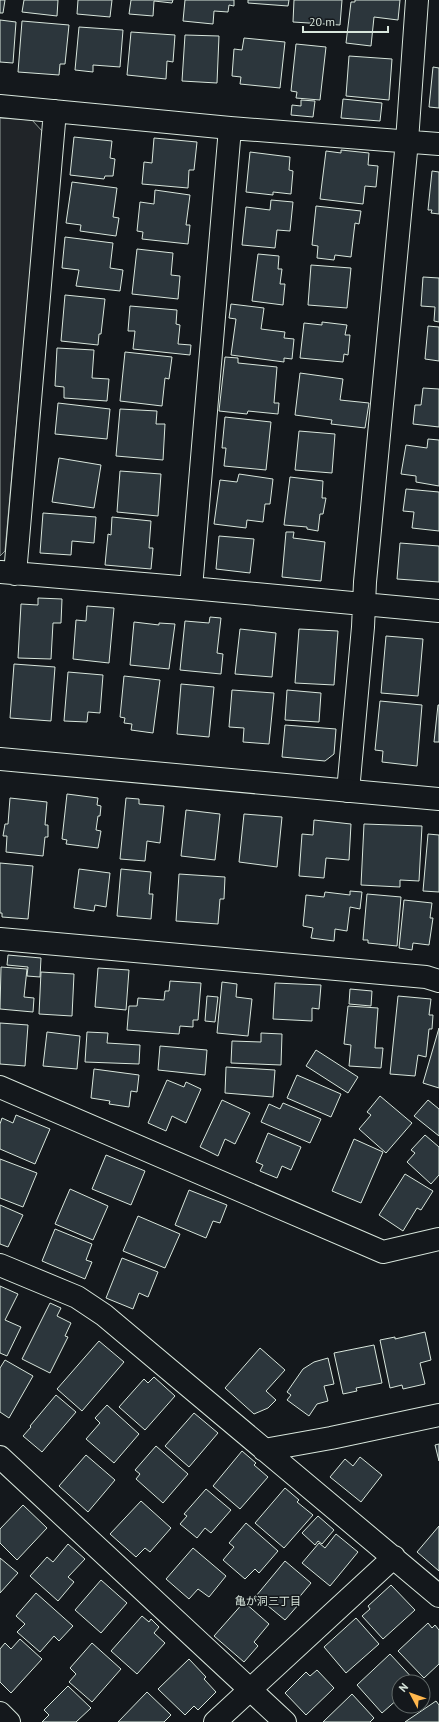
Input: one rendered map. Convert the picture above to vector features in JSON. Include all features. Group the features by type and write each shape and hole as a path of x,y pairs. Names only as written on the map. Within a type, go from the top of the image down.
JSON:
{"street":[{"path":"348,791 407,141 417,0"},
{"path":"0,106 230,128 439,144"},
{"path":"55,111 7,573 439,611"},
{"path":"191,588 230,128"},
{"path":"0,760 439,799"},
{"path":"0,939 426,977 439,980"},
{"path":"0,1088 383,1252 439,1239"},
{"path":"0,1265 77,1297 104,1315 439,1596"},
{"path":"264,1450 331,1438 439,1415"},
{"path":"0,1457 252,1689 285,1722"},
{"path":"215,1722 394,1557"},
{"path":"0,1713 9,1722"}],"shaded area":[{"path":"0,118 32,120 43,132 5,551 0,556"}],"building":[{"path":"0,0 5,0 3,13 0,13"},
{"path":"24,0 58,0 57,16 22,12"},
{"path":"78,0 112,0 110,17 77,14"},
{"path":"131,0 173,0 172,3 154,1 153,16 129,14"},
{"path":"185,0 234,0 234,6 229,5 228,12 214,11 213,24 183,21"},
{"path":"248,0 289,0 288,6 248,3"},
{"path":"294,0 342,0 340,25 293,22"},
{"path":"355,0 400,0 398,20 374,17 371,46 346,43 351,2 355,2"},
{"path":"0,20 16,22 13,63 0,62"},
{"path":"22,21 69,25 65,64 60,64 59,75 18,72"},
{"path":"79,27 123,30 120,67 93,65 93,72 75,70"},
{"path":"131,32 175,35 173,62 167,61 166,79 127,75"},
{"path":"185,35 219,36 217,83 182,81"},
{"path":"244,38 285,42 280,88 240,84 241,77 232,76 234,49 242,50"},
{"path":"296,44 326,47 320,100 296,98 297,92 291,91"},
{"path":"349,56 392,59 389,100 346,96"},
{"path":"433,67 439,68 439,108 429,107"},
{"path":"343,99 382,103 380,121 341,118"},
{"path":"301,100 315,101 313,117 291,115 292,105 301,106"},
{"path":"74,137 112,141 110,158 115,159 113,176 105,176 104,179 70,175"},
{"path":"154,138 197,142 194,170 189,170 188,188 142,184 144,162 152,163"},
{"path":"341,150 369,153 368,165 378,166 376,187 365,186 363,204 320,199 326,151 341,153"},
{"path":"250,152 290,157 289,170 293,171 291,194 273,192 273,195 246,192"},
{"path":"432,171 439,172 439,214 431,213 432,210 428,210"},
{"path":"72,182 117,188 113,217 119,218 116,236 80,231 81,225 66,223"},
{"path":"155,190 190,195 186,225 190,225 188,244 142,239 143,232 137,231 140,202 154,204"},
{"path":"271,200 293,202 290,231 277,230 275,248 242,245 246,207 270,210"},
{"path":"316,206 361,211 359,224 355,223 351,257 335,255 334,260 317,258 318,246 312,245"},
{"path":"65,237 113,243 110,268 123,270 120,291 76,286 79,270 62,268"},
{"path":"137,249 173,253 171,275 180,276 178,299 132,294"},
{"path":"258,254 279,256 278,269 282,269 280,284 285,284 283,305 252,301"},
{"path":"311,265 351,268 347,308 308,305"},
{"path":"423,277 439,278 439,322 434,321 435,307 421,306"},
{"path":"65,295 105,299 101,334 99,334 98,345 61,341"},
{"path":"231,304 264,308 261,329 285,332 284,338 294,339 292,359 284,358 284,362 231,355 236,319 229,318"},
{"path":"130,306 177,310 176,324 180,325 178,344 191,345 190,355 133,349 135,331 128,331"},
{"path":"322,322 347,325 345,335 350,335 348,355 344,354 343,362 300,358 304,323 322,325"},
{"path":"428,326 439,327 439,361 425,359"},
{"path":"57,348 94,350 92,378 109,379 107,401 64,398 64,387 55,386"},
{"path":"125,352 172,357 169,379 165,378 162,406 120,401"},
{"path":"225,357 238,358 238,363 277,367 274,403 279,403 278,414 248,411 247,414 219,411"},
{"path":"300,373 343,379 340,400 369,403 365,428 331,424 332,420 295,415"},
{"path":"423,388 439,389 439,427 413,424 415,405 421,405"},
{"path":"58,403 110,409 107,439 55,434"},
{"path":"120,409 157,411 156,424 165,424 163,460 116,456"},
{"path":"225,417 271,422 266,470 224,466 226,448 222,448"},
{"path":"299,431 335,434 332,473 295,470"},
{"path":"428,439 439,440 439,486 416,482 416,476 401,474 406,445 427,448"},
{"path":"59,458 101,465 94,508 52,502"},
{"path":"120,471 161,474 158,516 117,512"},
{"path":"239,474 273,479 270,504 265,504 263,522 247,520 246,528 214,524 220,480 237,482"},
{"path":"290,477 323,481 322,498 326,498 323,514 320,514 318,531 307,529 307,527 284,525"},
{"path":"406,489 439,492 439,531 412,528 414,512 403,511"},
{"path":"43,513 96,517 94,543 72,541 71,555 40,553"},
{"path":"112,517 151,521 149,548 153,548 151,569 105,565 108,534 111,535"},
{"path":"286,532 294,532 293,538 325,542 321,581 282,577"},
{"path":"219,536 254,539 250,573 216,569"},
{"path":"400,543 439,546 439,582 397,579"},
{"path":"38,598 62,599 61,623 53,623 51,659 18,658 21,604 38,605"},
{"path":"87,606 114,608 109,663 73,659 76,620 86,621"},
{"path":"210,617 221,618 217,653 223,654 221,674 180,670 185,621 209,623"},
{"path":"134,622 159,625 159,623 175,624 169,669 130,665"},
{"path":"240,629 276,633 272,677 235,674"},
{"path":"299,629 338,631 334,685 295,683"},
{"path":"386,636 423,639 418,696 381,693"},
{"path":"14,664 55,667 51,721 10,718"},
{"path":"68,672 103,675 100,713 88,712 87,722 64,721"},
{"path":"124,676 160,680 153,733 131,730 132,724 124,723 125,718 120,717"},
{"path":"181,684 214,687 209,737 177,734"},
{"path":"232,690 274,693 269,744 243,742 244,728 229,727"},
{"path":"287,690 321,693 319,722 285,720"},
{"path":"380,701 422,705 417,766 382,762 383,751 375,750"},
{"path":"438,705 439,742 434,742"},
{"path":"285,725 336,729 334,754 325,761 282,757"},
{"path":"67,794 98,798 97,805 101,806 96,830 101,831 98,848 66,844 67,840 62,839"},
{"path":"10,798 47,802 45,825 48,825 48,837 45,837 43,856 6,852 7,836 3,836 5,824 8,824"},
{"path":"126,798 139,799 139,804 164,806 160,843 147,841 145,861 120,859"},
{"path":"186,810 220,814 215,860 181,856"},
{"path":"244,814 282,817 277,867 239,862"},
{"path":"314,820 351,824 349,860 326,858 324,878 299,876 302,834 313,835"},
{"path":"364,824 422,826 419,881 400,880 400,887 361,885"},
{"path":"428,834 439,835 439,892 423,891"},
{"path":"0,863 33,866 28,919 2,917 2,913 0,913"},
{"path":"79,869 110,873 106,907 95,905 94,911 74,908"},
{"path":"121,869 151,872 149,894 153,894 151,919 117,916"},
{"path":"179,874 225,877 224,899 220,899 218,924 176,921"},
{"path":"350,891 362,892 360,909 350,907 347,931 335,929 334,941 311,938 313,928 303,926 306,895 324,897 325,892 350,895"},
{"path":"367,894 401,897 397,946 368,943 368,940 363,940"},
{"path":"404,900 432,903 430,918 433,918 429,945 413,943 412,950 399,948"},
{"path":"8,955 41,958 40,977 27,976 28,967 7,965"},
{"path":"1,967 27,969 24,997 34,998 33,1012 0,1009"},
{"path":"98,968 129,970 126,1010 95,1007"},
{"path":"41,972 74,974 72,1016 39,1014"},
{"path":"170,981 201,983 198,1020 193,1020 193,1027 180,1026 179,1034 127,1030 129,1006 137,1006 138,998 164,1000 165,991 169,991"},
{"path":"222,982 237,984 236,997 252,999 248,1036 217,1033"},
{"path":"275,983 321,985 319,1009 312,1008 312,1021 273,1019"},
{"path":"350,989 372,991 371,1006 349,1004"},
{"path":"207,996 218,997 215,1022 205,1021"},
{"path":"398,996 431,999 429,1015 433,1015 432,1029 429,1029 426,1057 418,1055 415,1076 390,1074"},
{"path":"348,1006 378,1008 375,1048 383,1048 381,1068 349,1066 351,1045 344,1044"},
{"path":"0,1023 28,1025 25,1066 0,1064"},
{"path":"439,1028 439,1088 423,1083"},
{"path":"47,1032 80,1036 77,1069 43,1066"},
{"path":"87,1032 108,1033 107,1043 140,1045 139,1064 85,1062"},
{"path":"261,1033 282,1034 281,1065 231,1063 232,1041 261,1042"},
{"path":"160,1046 207,1050 205,1075 158,1070"},
{"path":"316,1050 358,1077 348,1093 306,1066"},
{"path":"226,1067 275,1070 273,1097 225,1093"},
{"path":"94,1069 139,1075 137,1092 131,1091 129,1107 109,1104 110,1101 91,1098"},
{"path":"297,1075 341,1094 331,1117 287,1098"},
{"path":"167,1080 184,1087 186,1082 201,1089 186,1123 172,1116 166,1131 148,1123"},
{"path":"380,1096 412,1123 386,1153 359,1129 371,1115 367,1112"},
{"path":"222,1100 250,1113 235,1144 225,1139 218,1156 200,1147"},
{"path":"428,1100 439,1109 439,1136 414,1116"},
{"path":"283,1103 321,1119 310,1143 261,1122 269,1104 280,1109"},
{"path":"16,1115 50,1129 35,1164 0,1149 0,1124 2,1118 13,1123"},
{"path":"268,1133 301,1147 291,1170 282,1166 277,1178 260,1171 263,1165 256,1162"},
{"path":"425,1135 439,1147 439,1175 431,1184 407,1162 415,1153 411,1150"},
{"path":"354,1139 383,1152 361,1203 332,1191"},
{"path":"106,1155 145,1171 131,1205 92,1189"},
{"path":"0,1159 37,1173 23,1207 0,1198"},
{"path":"405,1174 433,1191 421,1210 417,1208 403,1231 379,1215"},
{"path":"70,1189 108,1206 93,1240 55,1224"},
{"path":"189,1190 227,1205 220,1223 213,1221 206,1238 175,1225"},
{"path":"0,1205 23,1215 8,1247 0,1244"},
{"path":"138,1216 180,1234 165,1268 123,1251"},
{"path":"55,1229 92,1244 86,1260 92,1262 85,1279 42,1261"},
{"path":"122,1258 158,1272 148,1297 139,1293 133,1309 106,1298"},
{"path":"0,1286 18,1294 5,1320 21,1327 7,1356 0,1353"},
{"path":"50,1303 61,1308 57,1316 71,1323 65,1336 68,1337 50,1373 22,1359"},
{"path":"425,1332 431,1360 420,1363 425,1384 403,1389 402,1385 390,1388 380,1340 395,1337 395,1339"},
{"path":"99,1341 124,1362 82,1411 57,1389"},
{"path":"374,1345 382,1383 356,1388 357,1391 343,1394 334,1353"},
{"path":"260,1348 285,1370 266,1391 276,1400 268,1408 254,1414 225,1388"},
{"path":"328,1358 334,1384 324,1386 328,1401 317,1404 309,1416 287,1400 291,1395 287,1392 303,1369 314,1362"},
{"path":"5,1360 33,1376 9,1418 0,1412 0,1368"},
{"path":"154,1377 175,1396 145,1430 119,1407 144,1379 148,1383"},
{"path":"56,1395 76,1412 42,1452 23,1436"},
{"path":"107,1405 139,1434 114,1463 86,1439 100,1423 95,1418"},
{"path":"194,1413 218,1433 189,1467 165,1446"},
{"path":"439,1444 439,1461 435,1445"},
{"path":"156,1446 188,1474 163,1503 136,1479 140,1474 135,1470"},
{"path":"242,1451 256,1463 254,1465 268,1477 240,1509 213,1486"},
{"path":"86,1455 115,1480 88,1512 59,1486"},
{"path":"360,1457 382,1475 361,1502 330,1477 345,1459 353,1466"},
{"path":"285,1488 299,1500 297,1502 313,1515 284,1548 255,1523"},
{"path":"206,1489 231,1510 211,1533 205,1528 197,1538 180,1524 187,1516 184,1514"},
{"path":"141,1501 171,1528 150,1552 145,1548 136,1557 110,1534"},
{"path":"23,1505 47,1528 17,1560 0,1543 0,1529"},
{"path":"318,1516 334,1530 322,1544 318,1541 315,1545 302,1533"},
{"path":"246,1523 278,1551 259,1573 255,1569 245,1579 223,1560 234,1547 229,1543"},
{"path":"439,1526 439,1571 417,1552"},
{"path":"336,1534 358,1552 330,1586 302,1563 319,1543 325,1548"},
{"path":"68,1544 85,1559 68,1577 74,1582 58,1601 30,1576 47,1557 53,1562"},
{"path":"193,1548 226,1576 209,1597 198,1589 189,1599 166,1579"},
{"path":"0,1558 18,1573 0,1593"},
{"path":"285,1561 311,1583 296,1601 299,1604 285,1620 256,1596"},
{"path":"101,1580 127,1603 101,1633 75,1610"},
{"path":"391,1585 415,1610 383,1639 362,1616 370,1609 368,1606"},
{"path":"36,1593 73,1626 59,1641 54,1636 40,1652 17,1632 25,1624 16,1616"},
{"path":"244,1602 269,1624 254,1642 258,1646 244,1662 214,1636"},
{"path":"142,1616 149,1622 151,1619 159,1627 154,1633 165,1643 137,1674 111,1651"},
{"path":"356,1618 379,1644 346,1673 324,1647"},
{"path":"428,1623 432,1628 435,1625 439,1630 439,1664 428,1674 420,1674 398,1651"},
{"path":"20,1639 42,1659 11,1693 0,1682 0,1649 5,1643 11,1649"},
{"path":"92,1643 121,1669 92,1702 69,1682 76,1674 70,1668"},
{"path":"390,1654 409,1674 391,1674 391,1705 382,1713 357,1685"},
{"path":"189,1659 206,1677 204,1679 216,1692 198,1710 194,1706 185,1715 158,1689"},
{"path":"317,1670 334,1688 306,1715 285,1693 306,1672 310,1676"},
{"path":"68,1686 91,1708 76,1722 42,1722 49,1715 44,1710"},
{"path":"147,1692 171,1715 164,1722 118,1722"},
{"path":"352,1694 374,1718 370,1722 323,1722"},
{"path":"436,1701 439,1705 439,1722 405,1722 417,1714 431,1714 431,1704"}],"district":[{"name":"亀が洞三丁目","path":"268,1601"}]}
